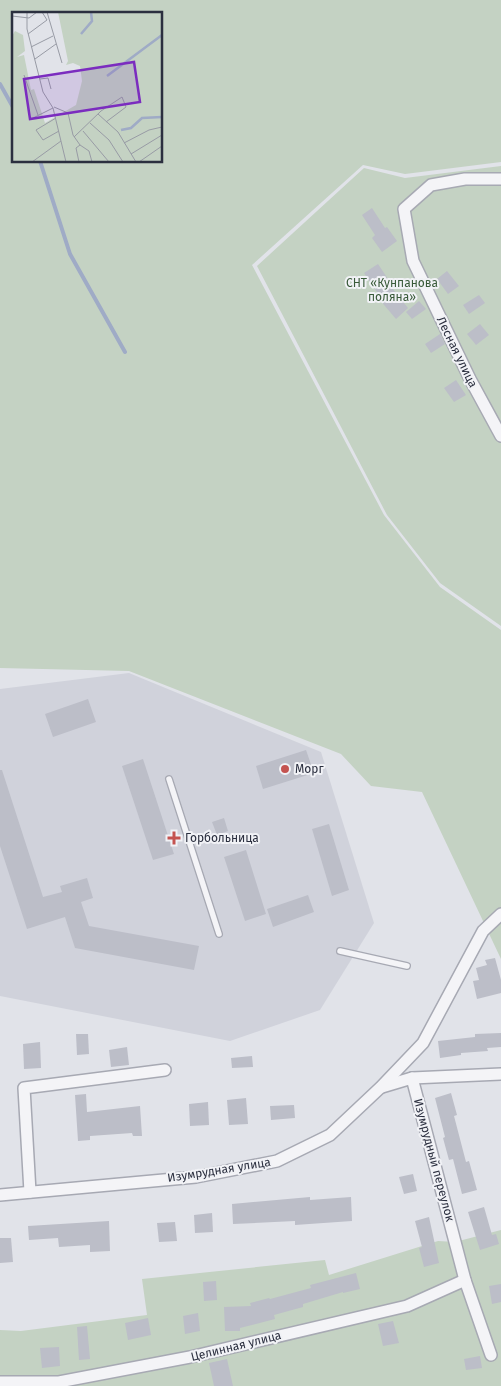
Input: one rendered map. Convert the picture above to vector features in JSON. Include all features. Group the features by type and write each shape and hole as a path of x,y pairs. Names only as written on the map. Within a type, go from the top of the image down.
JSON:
{"street":[{"name":"Лесная улица","path":"501,179 465,180 431,185 404,209 413,260 470,379 501,436"},
{"path":"381,1087 423,1043 452,984 483,931 501,914"},
{"path":"30,1192 24,1088 165,1070"},
{"name":"Изумрудная улица","path":"0,1195 196,1177 277,1161 330,1135 381,1087 412,1078 501,1074"},
{"name":"Изумрудный переулок","path":"412,1078 465,1280"},
{"path":"465,1280 491,1355"},
{"name":"Целинная улица","path":"0,1382 59,1382 190,1357 407,1306 465,1280"}],"lane":[{"path":"169,779 219,934"},
{"path":"340,950 407,966"}],"shaded area":[{"name":"Горбольница","path":"129,673 321,752 374,923 320,1010 230,1041 0,996 0,689"}],"green space":[{"path":"0,0 501,0 501,162 405,174 363,165 252,265 384,515 440,587 501,630 501,959 422,792 371,786 341,754 129,671 0,668"},
{"name":"СНТ «Кунпанова поляна»","path":"501,166 501,626 440,583 387,515 257,266 364,168 405,178"},
{"path":"501,1230 501,1386 0,1386 0,1330 21,1331 147,1315 142,1279 325,1260 329,1275 438,1241 455,1242"}],"building":[{"path":"372,208 385,228 387,227 397,241 382,252 372,238 375,235 362,215"},
{"path":"378,264 390,282 388,283 408,308 396,319 379,299 381,298 364,273"},
{"path":"447,271 459,286 448,294 437,279"},
{"path":"479,295 485,303 469,314 463,305"},
{"path":"419,301 426,309 412,319 406,312"},
{"path":"480,324 489,335 476,345 467,334"},
{"path":"440,334 445,344 431,353 425,344"},
{"path":"456,380 466,395 454,402 444,388"},
{"path":"88,699 96,722 53,737 45,714"},
{"name":"Морг","path":"306,750 314,773 263,789 256,766"},
{"path":"143,759 174,854 153,860 122,766"},
{"path":"0,770 2,770 43,897 62,892 60,886 87,878 93,898 81,902 89,926 199,946 194,970 75,948 65,917 27,929 0,846"},
{"path":"224,818 228,831 217,835 212,822"},
{"path":"329,824 349,890 332,896 312,829"},
{"path":"246,850 266,914 245,921 224,857"},
{"path":"308,895 314,912 273,927 267,909"},
{"path":"495,958 501,980 501,993 477,999 473,981 479,980 476,968 487,965 485,960"},
{"path":"501,1033 501,1047 487,1048 488,1051 461,1053 461,1055 440,1058 438,1041 475,1037 475,1034"},
{"path":"76,1034 88,1034 89,1054 77,1055"},
{"path":"40,1042 41,1068 24,1069 23,1044"},
{"path":"127,1047 129,1065 111,1067 109,1050"},
{"path":"252,1056 253,1067 232,1068 231,1058"},
{"path":"451,1093 457,1115 454,1116 466,1162 469,1161 477,1190 462,1194 453,1159 449,1160 435,1098"},
{"path":"86,1094 87,1112 140,1106 142,1136 133,1136 132,1133 90,1136 90,1140 78,1141 75,1095"},
{"path":"246,1098 248,1124 229,1125 227,1100"},
{"path":"208,1102 209,1125 190,1126 189,1104"},
{"path":"294,1105 295,1118 271,1120 270,1106"},
{"path":"413,1174 417,1191 404,1194 399,1177"},
{"path":"310,1197 310,1200 351,1197 352,1221 295,1225 295,1221 233,1224 232,1204"},
{"path":"484,1207 492,1235 496,1234 499,1244 480,1250 468,1212"},
{"path":"212,1213 213,1232 195,1233 194,1215"},
{"path":"429,1217 439,1263 424,1267 419,1248 422,1247 415,1221"},
{"path":"109,1221 110,1251 90,1252 90,1245 59,1247 58,1238 29,1240 28,1226"},
{"path":"175,1222 177,1241 159,1242 157,1223"},
{"path":"0,1238 11,1238 13,1262 0,1263"},
{"path":"356,1273 360,1289 303,1304 303,1307 274,1315 275,1319 240,1328 240,1331 225,1331 224,1307 251,1306 250,1303 311,1288 310,1285"},
{"path":"216,1281 217,1300 204,1301 203,1282"},
{"path":"501,1284 501,1302 492,1304 489,1286"},
{"path":"198,1313 200,1331 185,1334 183,1316"},
{"path":"148,1318 151,1335 128,1340 125,1323"},
{"path":"393,1321 399,1343 383,1346 378,1324"},
{"path":"87,1326 90,1359 79,1360 77,1327"},
{"path":"59,1347 60,1366 42,1368 40,1348"},
{"path":"480,1356 482,1368 466,1370 464,1359"},
{"path":"227,1359 233,1386 214,1386 209,1363"}],"waterway":[{"path":"0,84 12,105"},
{"path":"40,162 70,254 125,352"}],"place":[{"name":"Морг","path":"285,769"},
{"name":"Горбольница","path":"174,838"}]}
